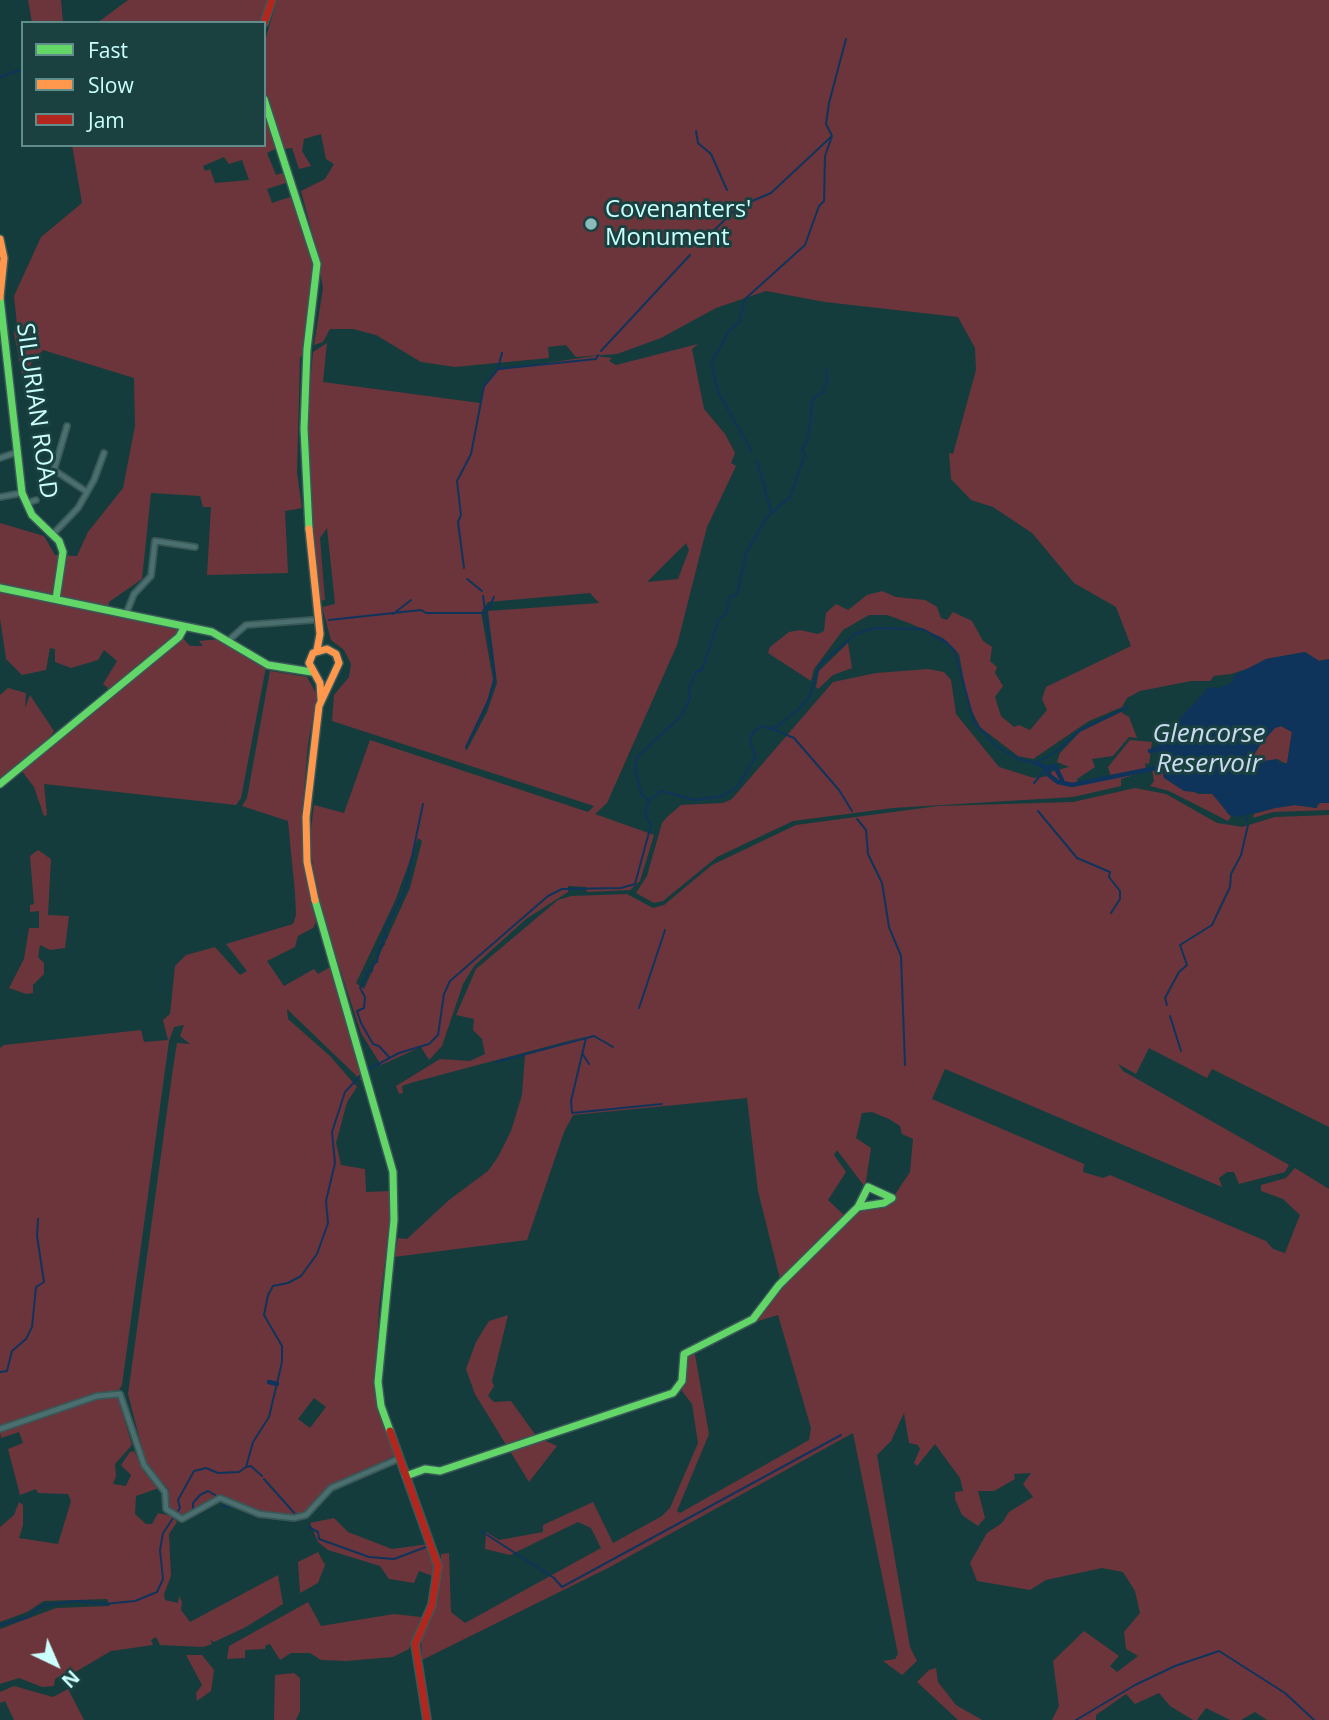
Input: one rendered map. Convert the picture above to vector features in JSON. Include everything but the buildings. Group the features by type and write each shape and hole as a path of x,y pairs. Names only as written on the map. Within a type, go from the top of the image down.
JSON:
{"main road":[{"path":"265,21 272,0"},
{"path":"266,105 317,264 307,349 304,429 309,525 320,634 317,650 310,658 289,668"},
{"name":"SILURIAN ROAD","path":"0,239 4,258 0,298 4,349 22,493 37,523 53,534 63,552 56,599"},
{"path":"0,588 212,632 268,665 314,674 325,679 333,676"},
{"path":"0,784 179,637 184,628"},
{"path":"320,634 327,649 339,658 339,668 321,699 306,817 307,863 319,916 387,1145 396,1196 378,1382 382,1406 399,1459 438,1566 432,1605 415,1644 427,1720"},
{"path":"317,650 327,649"},
{"path":"310,658 321,699"},
{"path":"406,1476 425,1469 440,1471 673,1393 682,1381 684,1354 753,1319 779,1285 858,1207"}],"street":[{"path":"67,426 54,470 87,492"},
{"path":"0,458 18,452"},
{"path":"53,534 67,522 87,492 104,453"},
{"path":"0,497 22,493"},
{"path":"26,503 36,500"},
{"path":"126,614 134,594 151,576 155,541 195,547"},
{"path":"229,640 246,625 312,620"},
{"path":"0,1429 97,1396 120,1394 144,1465 165,1492 166,1509 175,1516 190,1516 220,1498 259,1514 294,1518 306,1515 331,1488 399,1459"}],"shaded area":[{"path":"28,0 61,0 63,21 32,21"},
{"path":"128,0 267,0 261,21 100,21"},
{"path":"277,0 1329,0 1329,659 1319,661 1305,652 1266,659 1259,665 1214,676 1210,681 1191,681 1140,691 1127,698 1122,707 1089,721 1033,759 1018,756 980,727 968,703 959,654 943,638 887,615 869,615 843,630 814,669 811,681 768,653 770,647 789,632 800,630 818,634 824,631 826,613 836,604 848,610 867,595 882,591 896,597 925,600 937,607 941,618 947,620 953,612 972,621 983,641 992,647 990,661 997,667 995,673 1003,686 995,697 1001,716 1014,727 1019,725 1030,730 1047,710 1042,699 1046,687 1131,646 1116,607 1074,583 1032,533 993,507 971,500 951,479 949,453 953,454 976,370 975,348 958,317 825,302 766,291 716,308 661,338 617,354 576,357 566,345 548,347 549,358 455,367 421,362 376,335 353,329 330,329 323,342 314,345 323,288 316,247 301,191 325,179 334,164 326,159 321,134 304,139 302,151 311,166 299,169 292,148 284,149 266,95 266,37"},
{"path":"266,117 277,148 267,153 276,175 286,172 289,182 267,189 272,203 293,196 313,268 303,356 300,357 297,473 302,508 285,511 288,573 207,575 211,507 203,507 200,496 151,493 142,579 109,602 108,608 0,584 0,523 44,536 55,555 77,556 88,532 123,488 135,426 134,378 43,350 22,375 14,333 17,325 14,296 41,237 82,203 72,147 266,147","holes":["224,157 229,164 242,160 249,180 215,183 210,169 205,171 203,166"]},
{"path":"327,343 323,382 480,403 483,389 498,370 595,356 612,358 609,361 616,365 698,344 692,349 704,409 725,434 735,453 731,463 736,466 707,527 677,645 607,803 595,814 654,835 640,881 630,890 587,892 586,887 568,886 568,892 526,919 474,966 463,984 442,1046 429,1060 421,1047 381,1065 361,1033 324,920 314,878 310,837 314,805 344,813 370,740 588,812 594,806 332,721 334,695 349,677 351,664 344,650 331,640 322,607 335,604 327,528 320,538 325,600 319,601 312,540 307,422 313,352","holes":["686,543 689,550 678,579 647,582","590,593 599,603 488,611 497,683 487,712 467,750 465,749 486,705 493,680 481,612 488,602","418,838 422,841 410,888 364,989 356,983 395,901"]},
{"path":"0,590 180,631 97,703 108,688 103,684 117,661 104,650 98,660 71,668 55,662 55,649 50,648 46,670 22,675 6,659 0,618"},
{"path":"182,637 190,646 203,646 199,641 222,639 266,667 241,798 236,805 44,784 47,815 44,816 34,787 21,770"},
{"path":"848,643 852,668 833,675 818,689 816,687 819,671"},
{"path":"928,669 944,672 951,680 956,714 999,767 1034,778 1049,776 1051,772 1069,767 1057,762 1060,753 1080,732 1121,712 1129,717 1137,738 1129,737 1113,756 1092,759 1095,767 1077,779 1078,785 1111,777 1108,767 1130,740 1152,742 1149,764 1145,763 1146,771 1121,779 1121,786 1073,797 893,808 793,821 717,857 663,901 654,903 636,893 647,876 662,823 667,817 681,805 723,803 732,799 833,682 876,673"},
{"path":"270,671 307,677 317,695 308,744 302,814 316,922 313,928 298,936 295,947 267,961 284,986 314,969 318,974 330,967 364,1083 287,1009 288,1019 330,1056 357,1087 347,1102 336,1143 341,1165 365,1169 366,1192 390,1191 391,1216 379,1306 375,1384 377,1407 394,1456 324,1490 306,1514 272,1515 220,1496 192,1513 179,1515 168,1507 169,1490 146,1464 128,1394 177,1043 190,1044 180,1036 184,1025 174,1027 169,1041 122,1385 119,1390 96,1393 0,1426 0,1048 4,1045 141,1030 144,1042 168,1040 163,1020 170,1014 175,966 186,955 215,947 240,975 247,971 226,944 293,924 296,915 288,821 242,806 247,798","holes":["314,1398 326,1407 310,1428 298,1419"]},
{"path":"8,688 26,693 25,708 30,695 54,731 44,745 0,781 0,695"},
{"path":"1281,726 1292,732 1287,764 1277,759 1253,768 1251,760 1262,742 1275,728"},
{"path":"1152,770 1163,772 1164,778 1198,794 1212,794 1231,816 1228,821 1169,791 1150,786 1154,781"},
{"path":"1135,788 1166,794 1217,823 1242,827 1275,817 1329,815 1329,1127 1212,1069 1207,1078 1149,1048 1136,1074 1118,1064 1123,1071 1289,1165 1285,1172 1239,1184 1234,1172 1227,1172 1219,1178 1222,1187 945,1069 932,1099 1084,1164 1083,1172 1103,1178 1110,1175 1266,1241 1273,1249 1285,1253 1300,1215 1283,1199 1261,1191 1261,1185 1286,1178 1295,1168 1329,1189 1329,1720 1267,1720 1255,1712 1241,1720 1230,1720 1206,1708 1197,1720 1193,1720 1170,1706 1159,1693 1135,1704 1126,1694 1096,1715 1096,1720 1052,1720 1059,1706 1053,1661 1084,1631 1119,1656 1110,1666 1117,1672 1138,1656 1126,1649 1124,1632 1140,1613 1135,1591 1123,1572 1102,1568 1046,1580 1030,1590 977,1581 970,1563 987,1533 1002,1523 1009,1512 1033,1497 1023,1484 1031,1473 1014,1474 1015,1479 994,1491 978,1491 985,1518 978,1526 962,1515 955,1499 955,1492 963,1491 960,1478 935,1444 917,1466 914,1463 920,1449 918,1445 909,1443 904,1413 891,1441 877,1455 910,1647 917,1661 902,1675 883,1661 895,1659 898,1654 853,1433 610,1567 422,1660 421,1639 438,1601 441,1554 449,1553 451,1612 465,1623 601,1548 591,1528 578,1522 510,1555 485,1549 486,1532 499,1540 543,1532 543,1525 593,1502 613,1543 662,1516 670,1508 698,1443 692,1404 682,1391 686,1356 694,1349 709,1434 677,1511 680,1513 809,1440 811,1428 778,1315 755,1322 781,1285 858,1210 888,1205 910,1172 913,1139 902,1134 900,1126 889,1119 872,1112 862,1113 856,1138 871,1148 865,1187 837,1150 834,1155 846,1172 828,1200 846,1217 780,1279 758,1191 747,1098 573,1115 564,1132 527,1240 394,1257 398,1238 407,1239 449,1200 488,1171 498,1157 511,1131 522,1095 525,1055 587,1036 414,1082 402,1086 403,1093 399,1094 396,1086 440,1059 470,1061 485,1054 482,1039 473,1030 474,1019 456,1015 476,969 558,900 571,896 627,894 653,908 664,905 712,865 796,825 938,806 1073,802"},
{"path":"1320,803 1329,803 1329,810 1273,812 1253,818 1254,814 1275,808 1295,805 1316,808"},
{"path":"38,850 51,859 48,915 69,916 65,948 50,950 40,945 38,957 44,963 44,974 33,985 33,993 26,994 9,988 24,959 29,928 39,928 39,911 30,912 30,905 34,904 30,856"},
{"path":"508,1315 492,1381 494,1386 488,1396 494,1402 511,1401 537,1437 557,1446 529,1482 475,1394 466,1369 476,1342 489,1321"},
{"path":"117,1395 132,1445 115,1464 116,1476 113,1484 126,1486 131,1475 121,1465 130,1452 134,1451 145,1473 159,1488 136,1496 135,1514 146,1524 152,1524 158,1513 172,1516 177,1522 169,1534 171,1576 164,1594 165,1600 178,1603 179,1596 182,1602 181,1610 190,1622 278,1575 283,1604 244,1628 214,1642 210,1640 212,1644 203,1647 160,1645 156,1637 151,1640 153,1645 111,1651 72,1674 67,1672 55,1679 54,1686 42,1687 19,1678 0,1684 0,1629 56,1608 110,1606 107,1599 44,1601 27,1612 0,1622 0,1527 14,1515 19,1502 23,1505 23,1525 19,1538 58,1544 71,1501 68,1494 38,1493 36,1489 20,1495 8,1449 23,1443 19,1432 1,1438 0,1431 96,1398"},
{"path":"334,1518 348,1532 392,1549 429,1544 435,1577 419,1571 414,1583 389,1579 380,1566 328,1550 318,1542 310,1523"},
{"path":"318,1552 325,1565 318,1583 300,1593 298,1562"},
{"path":"308,1602 321,1626 394,1614 421,1617 409,1649 393,1657 346,1661 321,1660 310,1653 291,1653 280,1660 270,1644 266,1645 265,1649 245,1650 245,1658 227,1659 229,1646"},
{"path":"186,1655 202,1655 214,1670 211,1691 197,1701 196,1693 202,1685"},
{"path":"936,1668 938,1682 956,1705 982,1720 958,1720 917,1682 929,1670"},
{"path":"294,1673 300,1678 300,1711 296,1720 274,1720 275,1675"},
{"path":"14,1686 53,1697 68,1689 84,1720 14,1720 5,1701 0,1703 0,1692"}],"water":[{"name":"Glencorse Reservoir","path":"1305,652 1319,661 1329,659 1329,803 1316,804 1317,808 1295,805 1275,808 1238,817 1229,815 1213,794 1184,791 1164,778 1161,764 1157,762 1157,743 1209,687 1219,688 1231,683 1235,675 1266,659","holes":["1281,726 1292,732 1287,763 1280,764 1277,759 1257,762 1253,767 1253,755 1275,728"]}],"waterway":[{"path":"701,243 738,207 771,193 832,136 826,124 829,103 846,39"},
{"path":"0,77 21,70"},
{"path":"696,131 698,143 711,154 727,190"},
{"path":"752,452 719,394 711,364 728,332 739,322 745,299 805,245 819,206 824,201 825,156 832,136"},
{"path":"601,351 690,255"},
{"path":"498,368 502,353"},
{"path":"464,568 458,522 461,515 457,481 471,454 484,386 498,369 596,359 598,355"},
{"path":"648,800 641,794 635,767 637,757 682,715 691,696 688,692 696,672 702,670 719,619 726,614 730,597 737,594 746,553 766,518 790,497 805,455 802,450 808,438 813,399 823,392 827,381 826,369"},
{"path":"757,461 771,511"},
{"path":"467,579 482,591"},
{"path":"466,747 489,699 495,677 483,596"},
{"path":"486,608 489,608 494,597"},
{"path":"393,614 411,600"},
{"path":"329,620 421,610 426,613 483,613"},
{"path":"367,1070 399,1053 429,1044 438,1035 444,994 450,981 548,896 562,889 621,888 635,884 651,825 645,814 649,801 661,791 696,800 723,796 737,787 756,756 750,742 752,734 761,726 772,729 778,726 799,709 810,696 819,666 855,634 875,628 922,629 946,642 955,651 974,722 996,746 1018,759 1036,763 1057,751 1080,730 1128,707"},
{"path":"772,729 794,738 839,790 852,811"},
{"path":"1150,751 1155,750"},
{"path":"1036,763 1047,768 1050,776 1058,782 1072,785 1161,767"},
{"path":"1047,768 1055,766 1062,780"},
{"path":"1034,783 1047,768"},
{"path":"389,1057 379,1046 373,1044 361,1023 357,1011 364,1008 365,997 360,988 367,976 366,972 372,971 372,965 377,962 379,948 384,944 382,938 387,937 384,931 405,890 423,804"},
{"path":"1038,811 1077,858 1110,872 1109,877 1120,891 1120,899 1111,913"},
{"path":"1246,817 1247,821"},
{"path":"857,819 866,830 868,854 882,883 889,927 901,956 905,1065"},
{"path":"1167,1005 1165,998 1179,972 1187,965 1180,945 1212,925 1230,887 1231,874 1241,855 1248,825"},
{"path":"639,1008 665,930"},
{"path":"1170,1016 1181,1051"},
{"path":"496,1062 594,1036 613,1047"},
{"path":"586,1038 571,1101 572,1113 662,1104"},
{"path":"582,1053 589,1064"},
{"path":"0,1625 28,1617 41,1606 77,1601 104,1604 135,1601 157,1592 163,1579 160,1550 163,1533 180,1508 178,1500 194,1471 206,1468 218,1473 239,1472 246,1467 253,1442 269,1417 282,1362 282,1346 264,1315 268,1295 273,1286 288,1283 301,1276 317,1254 328,1223 326,1201 335,1163 332,1132 345,1092 360,1076"},
{"path":"0,1372 7,1371 12,1351 26,1339 32,1327 36,1287 44,1282 37,1236 38,1219"},
{"path":"269,1382 277,1384"},
{"path":"481,1531 554,1578 562,1587 841,1435"},
{"path":"246,1467 251,1466 262,1476"},
{"path":"264,1479 296,1515"},
{"path":"193,1511 193,1503 200,1495 208,1491 215,1495"},
{"path":"222,1506 228,1507"},
{"path":"308,1527 318,1532 319,1539 369,1557 394,1559 426,1547"},
{"path":"1076,1720 1135,1685 1175,1666 1219,1651 1285,1693 1314,1720"}],"traffic: fast":[{"path":"266,105 317,264 307,349 304,429 309,529"},
{"path":"0,298 22,493 32,515 59,541 63,552 56,599"},
{"path":"0,588 212,632 268,665 312,672"},
{"path":"0,784 179,637 184,628"},
{"path":"315,900 393,1172 394,1220 378,1382 381,1406 390,1431"},
{"path":"406,1476 425,1469 440,1471 673,1393 682,1381 684,1354 753,1319 779,1285 858,1207 868,1187 892,1198 884,1203 858,1207"}],"traffic: slow":[{"path":"0,239 4,258 0,297"},
{"path":"309,529 320,634 317,650"},
{"path":"315,900 307,862 306,817 319,706 339,663 336,654 327,649 313,653 309,663 320,683 321,699"}],"traffic: jam":[{"path":"265,21 272,0"},
{"path":"390,1431 438,1566 432,1605 415,1644 427,1720"}],"place":[{"name":"Covenanters' Monument","path":"591,224"}]}
